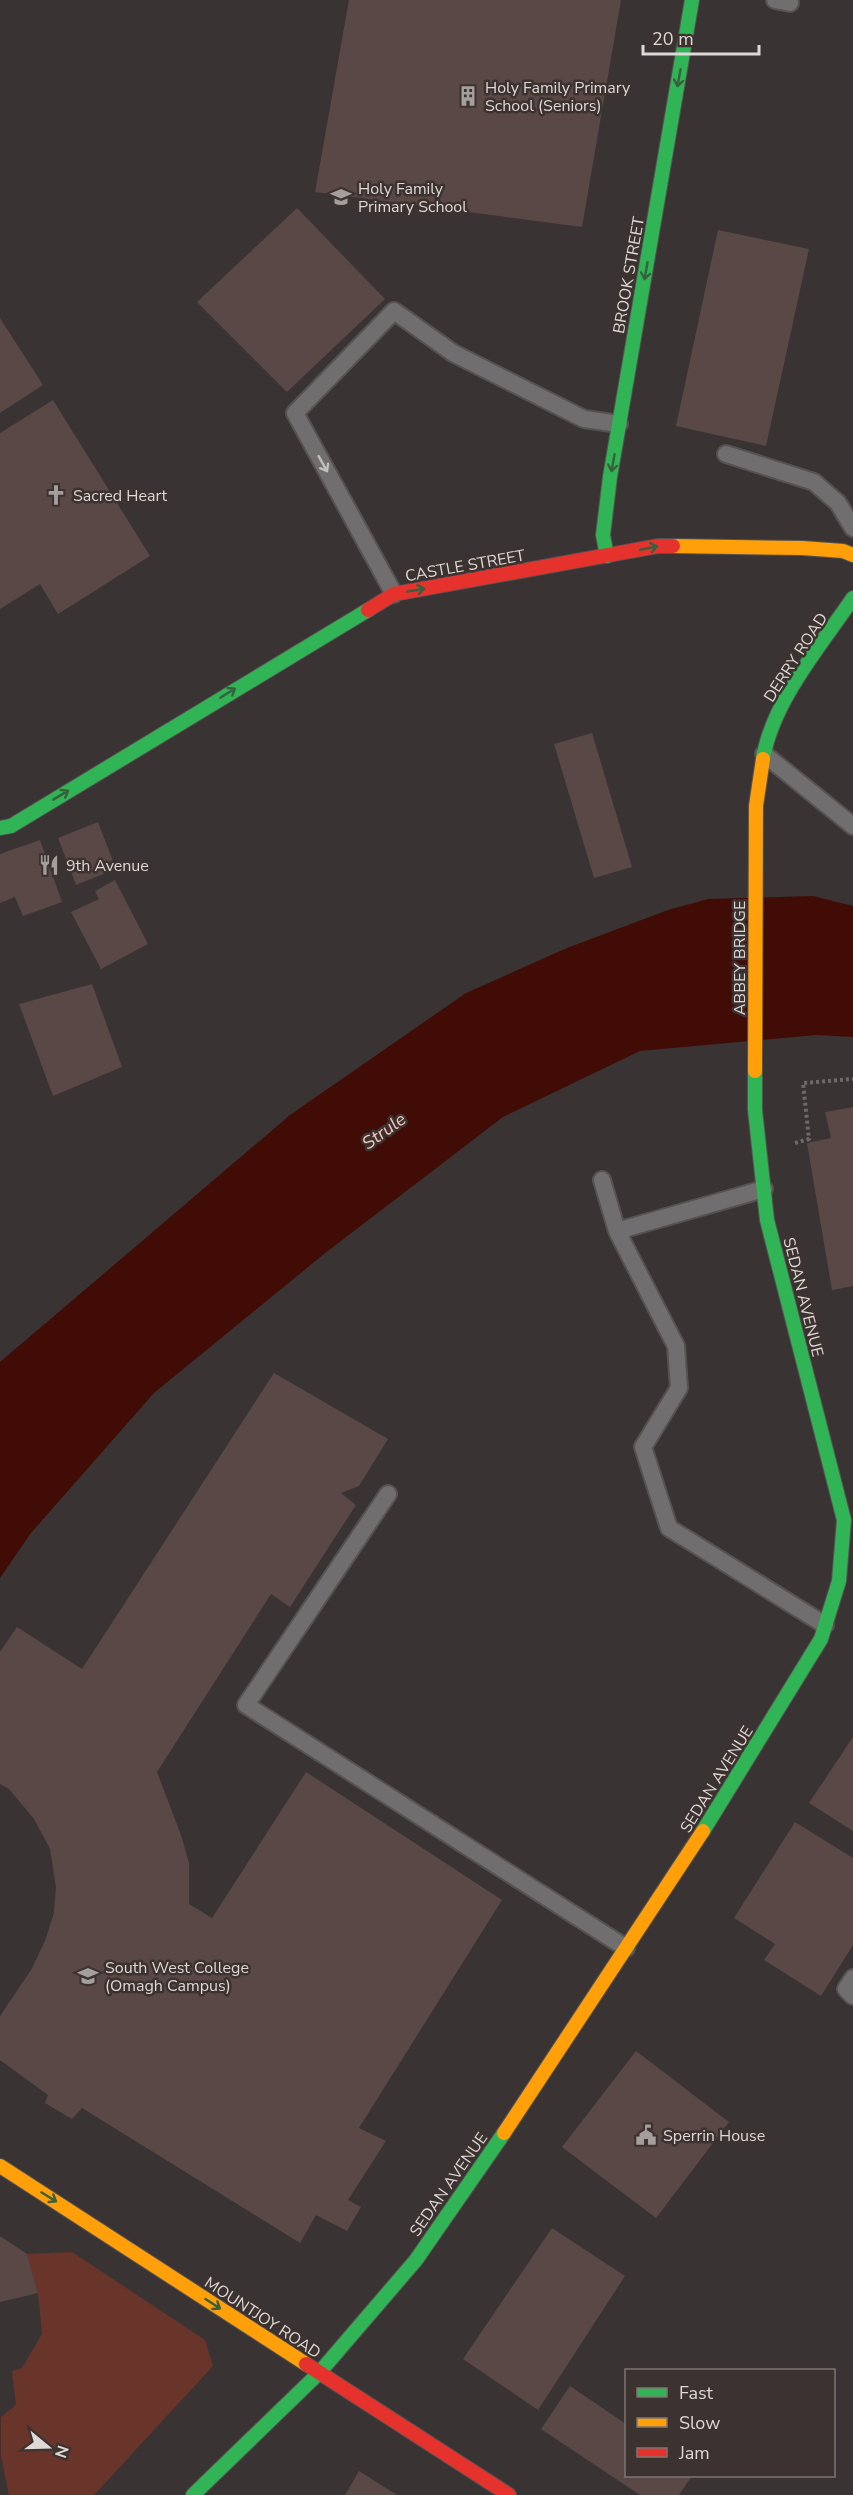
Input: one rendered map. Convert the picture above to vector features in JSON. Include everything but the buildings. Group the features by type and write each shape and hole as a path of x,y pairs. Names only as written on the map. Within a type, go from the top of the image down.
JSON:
{"main road":[{"name":"BROOK STREET","path":"607,556 603,536 619,424 692,0"},
{"name":"CASTLE STREET","path":"0,828 11,826 394,594 658,546 802,548 843,551 853,555"},
{"name":"DERRY ROAD","path":"756,806 764,754 778,712 808,663 853,598"},
{"name":"ABBEY BRIDGE","path":"755,1110 756,806"},
{"name":"SEDAN AVENUE","path":"193,2495 319,2373 416,2260 731,1788 821,1639 825,1624 846,1584 844,1520 767,1220 755,1110"},
{"name":"MOUNTJOY ROAD","path":"0,2166 508,2495"}],"lane":[{"path":"394,594 295,413 394,311 453,353 483,369 584,419 619,424"},
{"path":"726,454 814,482 838,503 853,528"},
{"path":"764,754 853,826"},
{"path":"602,1180 617,1231 676,1346 679,1388 643,1447 669,1528 825,1624"},
{"path":"617,1231 764,1189"},
{"path":"388,1494 246,1705 626,1948"},
{"path":"853,1978 846,1989 853,1996"}],"path":[{"path":"759,1151 808,1139 803,1083 853,1079"}],"shaded area":[{"path":"72,2252 205,2340 213,2366 94,2495 9,2495 1,2456 1,2417 16,2405 12,2371 22,2368 42,2334 38,2293 27,2254"}],"water":[{"name":"Strule","path":"813,896 853,906 853,1037 816,1035 640,1051 503,1117 324,1254 154,1393 31,1533 0,1578 0,1362 290,1115 466,993 567,948 668,910 708,899"}],"traffic: fast":[{"path":"607,556 603,535 610,477 692,0"},
{"path":"763,759 776,716 787,695 853,598"},
{"path":"0,828 11,826 368,610"},
{"path":"703,1831 821,1639 839,1581 844,1520 767,1220 755,1110 755,1071"},
{"path":"193,2495 319,2373 416,2260 504,2133"}],"traffic: slow":[{"path":"673,546 802,548 843,551 853,555"},
{"path":"755,1071 756,806 763,759"},
{"path":"504,2133 703,1831"},
{"path":"0,2166 306,2364"}],"traffic: jam":[{"path":"368,610 394,594 658,546 673,546"},
{"path":"306,2364 509,2495"}],"place":[{"name":"Holy Family Primary School (Seniors)","path":"468,96"},
{"name":"Holy Family Primary School","path":"341,197"},
{"name":"Sacred Heart","path":"56,495"},
{"name":"9th Avenue","path":"49,865"},
{"name":"South West College (Omagh Campus)","path":"88,1976"},
{"name":"Sperrin House","path":"646,2135"}]}
